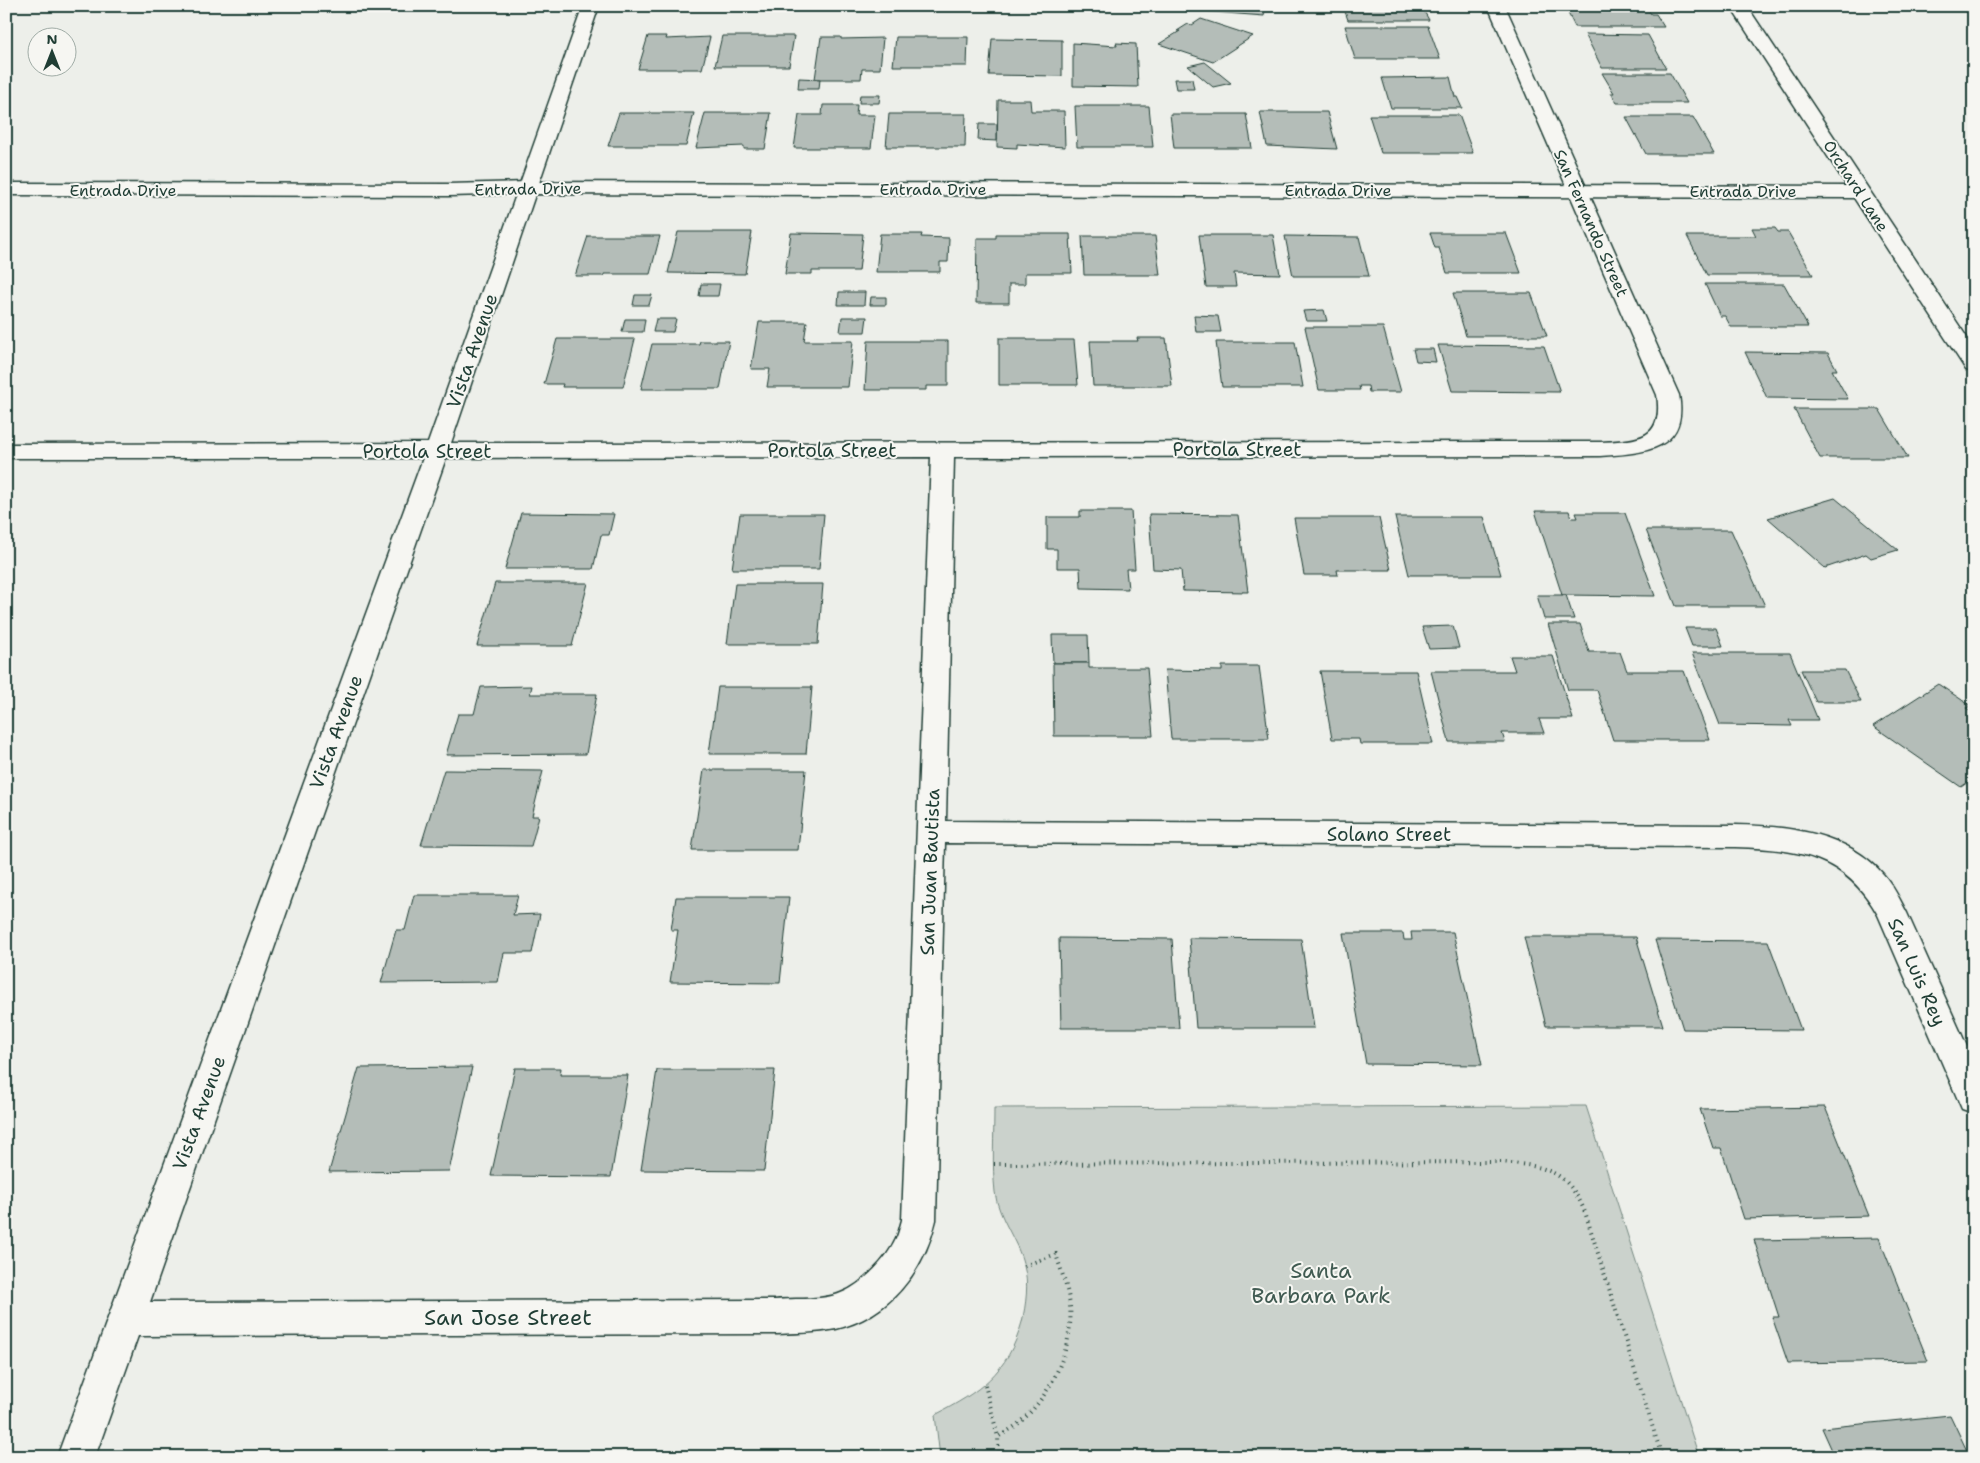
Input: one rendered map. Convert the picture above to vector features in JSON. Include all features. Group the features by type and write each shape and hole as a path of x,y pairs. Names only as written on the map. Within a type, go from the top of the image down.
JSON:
{"street":[{"name":"Vista Avenue","path":"76,1457 438,451 591,6"},
{"name":"San Fernando Street","path":"1496,6 1668,395 1672,412 1669,426 1657,438"},
{"name":"Orchard Lane","path":"1738,6 1974,365"},
{"name":"Entrada Drive","path":"6,189 449,190 527,188 1860,192"},
{"name":"Portola Street","path":"6,451 1600,449 1634,446 1657,438"},
{"name":"San Juan Bautista","path":"883,1284 900,1265 912,1244 919,1220 943,449"},
{"name":"Solano Street","path":"931,832 1759,836 1792,838 1810,842 1843,858"},
{"name":"San Luis Rey","path":"1843,858 1857,866 1870,878 1892,913 1974,1099"},
{"name":"San Jose Street","path":"125,1319 775,1317 810,1315 844,1310 883,1284"}],"path":[{"path":"994,1164 1501,1162 1530,1164 1555,1174 1574,1189 1585,1212 1662,1457"},
{"path":"998,1437 1023,1420 1050,1388 1064,1352 1070,1320 1066,1286 1056,1254 1024,1266"},
{"path":"984,1385 998,1437 999,1457"}],"green space":[{"name":"Santa Barbara Park","path":"1586,1106 1699,1457 940,1457 935,1415 978,1389 1000,1368 1016,1340 1025,1308 1026,1273 1021,1256 1000,1211 995,1192 993,1161 994,1108"}],"building":[{"path":"1201,6 1266,6 1264,16 1200,11"},
{"path":"1343,6 1421,6 1429,20 1348,20"},
{"path":"1571,6 1646,6 1651,14 1656,14 1664,27 1575,27 1566,9 1572,9"},
{"path":"1201,19 1253,36 1213,62 1159,44 1188,24 1192,25"},
{"path":"1345,26 1428,26 1440,59 1355,59"},
{"path":"1585,34 1648,35 1666,68 1602,68"},
{"path":"648,36 667,36 666,39 710,37 702,69 638,69"},
{"path":"722,36 794,36 789,66 715,66"},
{"path":"821,37 841,37 841,39 883,38 880,69 862,69 861,79 815,79"},
{"path":"896,37 968,37 967,66 893,66"},
{"path":"992,39 1062,40 1062,76 989,75"},
{"path":"1073,43 1117,46 1116,43 1136,44 1138,87 1073,86"},
{"path":"1205,62 1231,83 1213,87 1188,66"},
{"path":"1602,73 1670,73 1687,103 1617,103 1611,93 1614,93"},
{"path":"1450,77 1455,97 1457,97 1462,108 1391,108 1382,78"},
{"path":"799,78 820,79 819,89 798,89"},
{"path":"1174,79 1192,79 1194,89 1176,89"},
{"path":"860,95 880,95 879,103 859,103"},
{"path":"998,100 1030,100 1031,111 1064,111 1065,147 1017,144 1017,148 997,147"},
{"path":"823,105 857,105 856,115 875,115 871,148 794,148 799,115 822,115"},
{"path":"1075,106 1149,106 1153,147 1077,147"},
{"path":"1260,112 1327,112 1337,149 1267,146"},
{"path":"619,113 694,113 686,146 608,146"},
{"path":"705,113 771,113 765,149 744,149 744,146 696,148"},
{"path":"889,114 966,114 965,147 886,147"},
{"path":"1170,114 1246,114 1252,148 1174,148"},
{"path":"1369,115 1459,115 1473,153 1381,153"},
{"path":"1626,117 1693,117 1714,154 1646,154"},
{"path":"979,124 997,124 997,141 978,140"},
{"path":"1752,228 1775,228 1778,232 1788,232 1813,275 1707,275 1687,236 1756,236"},
{"path":"678,232 752,232 745,274 668,273"},
{"path":"791,233 863,234 859,271 812,271 812,274 785,274"},
{"path":"1430,233 1506,233 1521,273 1447,273 1439,248 1435,248"},
{"path":"880,234 922,234 921,237 949,238 948,262 940,262 940,272 876,272"},
{"path":"996,234 1070,234 1072,273 1025,273 1025,284 1009,284 1009,303 976,303 977,238 996,238"},
{"path":"1199,235 1273,235 1280,274 1234,273 1236,287 1206,287"},
{"path":"588,236 660,236 650,274 575,276"},
{"path":"1082,236 1155,236 1160,275 1084,275"},
{"path":"1285,236 1359,237 1369,276 1293,276"},
{"path":"701,284 720,284 718,296 699,296"},
{"path":"1705,284 1784,284 1808,327 1731,327 1725,316 1720,316"},
{"path":"839,292 865,292 864,305 838,305"},
{"path":"1453,293 1531,293 1547,336 1466,336"},
{"path":"635,295 652,295 649,305 633,305"},
{"path":"871,297 886,297 886,305 870,305"},
{"path":"1324,310 1327,321 1306,321 1303,311"},
{"path":"1194,315 1218,316 1221,332 1196,332"},
{"path":"842,317 867,317 865,332 840,332"},
{"path":"625,319 645,319 643,332 622,332"},
{"path":"656,319 676,319 673,332 653,332"},
{"path":"759,322 807,322 804,341 853,341 848,387 767,387 770,369 751,369"},
{"path":"1305,327 1383,327 1401,392 1369,392 1368,386 1359,386 1360,390 1319,390"},
{"path":"999,338 1074,340 1078,385 999,385"},
{"path":"1137,338 1166,338 1172,386 1093,386 1090,341 1138,341"},
{"path":"557,339 635,339 623,387 562,387 563,384 544,384"},
{"path":"700,341 729,341 720,389 641,389 652,344 699,344"},
{"path":"868,341 948,341 948,386 926,386 926,390 865,390"},
{"path":"1216,342 1295,342 1303,387 1222,387"},
{"path":"1438,345 1544,346 1560,392 1452,391"},
{"path":"1413,349 1433,349 1436,362 1416,361"},
{"path":"1745,352 1828,353 1837,370 1832,370 1848,399 1767,398"},
{"path":"1794,409 1879,409 1908,458 1820,458"},
{"path":"1835,498 1898,550 1871,558 1866,554 1825,568 1768,518"},
{"path":"1080,511 1131,511 1135,569 1126,569 1128,589 1081,588 1080,568 1057,568 1057,549 1047,549 1047,517 1080,517"},
{"path":"1535,511 1569,511 1571,518 1578,518 1576,513 1625,513 1655,596 1562,595"},
{"path":"521,513 614,514 609,535 601,535 593,569 505,569"},
{"path":"740,514 824,514 819,569 732,569"},
{"path":"1149,514 1238,515 1248,592 1183,591 1181,570 1153,569"},
{"path":"1395,517 1484,517 1501,575 1409,575"},
{"path":"1294,518 1379,518 1391,570 1337,570 1338,575 1304,575"},
{"path":"1646,530 1731,530 1765,606 1676,606"},
{"path":"495,583 588,583 572,646 477,646"},
{"path":"735,584 823,584 818,644 727,644"},
{"path":"1537,595 1566,595 1574,619 1544,619"},
{"path":"1548,624 1580,624 1589,652 1620,652 1627,671 1684,671 1710,740 1613,740 1597,690 1568,690"},
{"path":"1453,626 1459,648 1429,649 1422,627"},
{"path":"1685,628 1716,628 1723,646 1692,646"},
{"path":"1052,635 1088,635 1089,663 1053,663"},
{"path":"1692,653 1790,653 1818,720 1789,720 1792,726 1720,725"},
{"path":"1510,656 1553,656 1573,719 1539,719 1544,733 1502,733 1505,742 1449,742 1431,671 1515,671"},
{"path":"1053,663 1089,663 1089,668 1147,668 1153,736 1054,736"},
{"path":"1222,666 1259,666 1269,739 1171,739 1165,670 1222,671"},
{"path":"1801,670 1845,670 1861,702 1816,702"},
{"path":"1320,671 1416,671 1433,744 1360,744 1359,739 1332,739"},
{"path":"1938,684 1971,706 1966,708 1974,713 1974,778 1961,787 1873,726"},
{"path":"532,686 530,694 597,694 586,754 446,755 458,714 474,714 481,687"},
{"path":"718,687 812,687 806,754 709,754"},
{"path":"444,770 543,771 532,816 539,816 531,846 421,845"},
{"path":"704,770 806,770 798,850 692,850"},
{"path":"414,895 518,895 513,915 540,914 532,953 504,953 498,982 381,983 396,930 405,930"},
{"path":"676,897 789,897 780,983 670,982 678,930 671,930"},
{"path":"1411,932 1453,932 1482,1065 1366,1064 1343,933 1403,933 1404,940 1412,940"},
{"path":"1524,937 1636,937 1663,1026 1546,1026"},
{"path":"1059,938 1172,939 1179,1028 1061,1028"},
{"path":"1189,938 1301,939 1314,1028 1196,1028"},
{"path":"1655,940 1768,941 1801,1030 1683,1029"},
{"path":"472,1067 449,1171 329,1172 359,1068"},
{"path":"515,1068 561,1068 560,1075 628,1075 611,1177 491,1176"},
{"path":"657,1070 775,1070 764,1171 641,1170"},
{"path":"1825,1107 1869,1216 1744,1219 1721,1148 1713,1148 1700,1109"},
{"path":"1879,1238 1928,1361 1788,1363 1772,1317 1779,1317 1754,1240"},
{"path":"1950,1415 1970,1457 1835,1457 1822,1428"}]}
